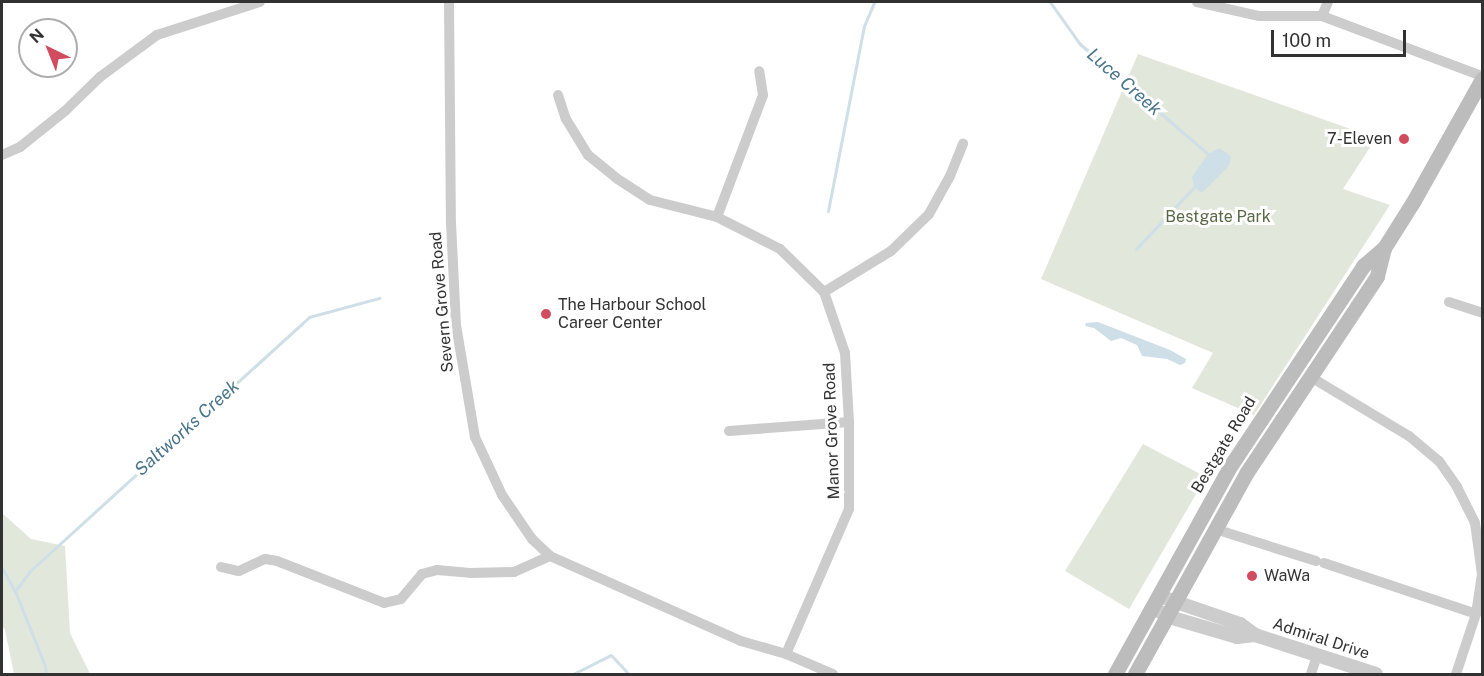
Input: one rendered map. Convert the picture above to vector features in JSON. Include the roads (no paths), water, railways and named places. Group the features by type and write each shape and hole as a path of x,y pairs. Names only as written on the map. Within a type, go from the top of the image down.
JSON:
{"main road":[{"name":"Bestgate Road","path":"1136,675 1215,529 1269,438 1377,276 1384,248 1482,78"},
{"name":"Bestgate Road","path":"1114,675 1254,428 1363,266 1384,248"},
{"path":"1254,428 1269,438"}],"street":[{"path":"2,155 20,147 65,111 100,77 157,35 246,4 260,2"},
{"name":"Severn Grove Road","path":"449,2 451,223 456,325 478,450 516,518 550,556 741,640 786,654 833,675"},
{"path":"1197,2 1259,16 1322,16 1482,78"},
{"path":"1322,16 1328,2"},
{"path":"717,217 762,95 759,70"},
{"name":"Manor Grove Road","path":"558,95 566,119 588,155 616,178 650,200 717,217 780,249 824,292 845,353 849,422 849,509 786,654"},
{"path":"824,292 891,251 929,214 950,176 963,144"},
{"path":"1449,302 1482,314"},
{"path":"1309,376 1409,436 1439,461 1479,521 1482,574 1476,614 1456,675"},
{"path":"729,431 849,422"},
{"path":"1215,529 1476,614"},
{"path":"221,567 239,571 265,560 277,561 384,603 401,599 422,574 437,570 470,573 514,572 550,556"},
{"name":"Admiral Drive","path":"1155,602 1237,637 1255,635 1376,675"},
{"path":"1311,675 1317,655"}],"waterway":[{"path":"828,211 864,26 874,2"},
{"name":"Luce Creek","path":"1050,2 1080,44 1208,154"},
{"path":"1136,249 1194,187"},
{"name":"Saltworks Creek","path":"15,591 30,571 309,317 379,298"},
{"name":"Saltworks Creek","path":"2,568 15,591 45,666 46,674"},
{"name":"Saltworks Creek","path":"573,674 611,655 629,674"}],"place":[{"name":"7-Eleven","path":"1404,139"},
{"name":"The Harbour School Career Center","path":"546,314"},
{"name":"WaWa","path":"1252,576"}],"park label":[{"name":"Bestgate Park","path":"1218,217"}]}
